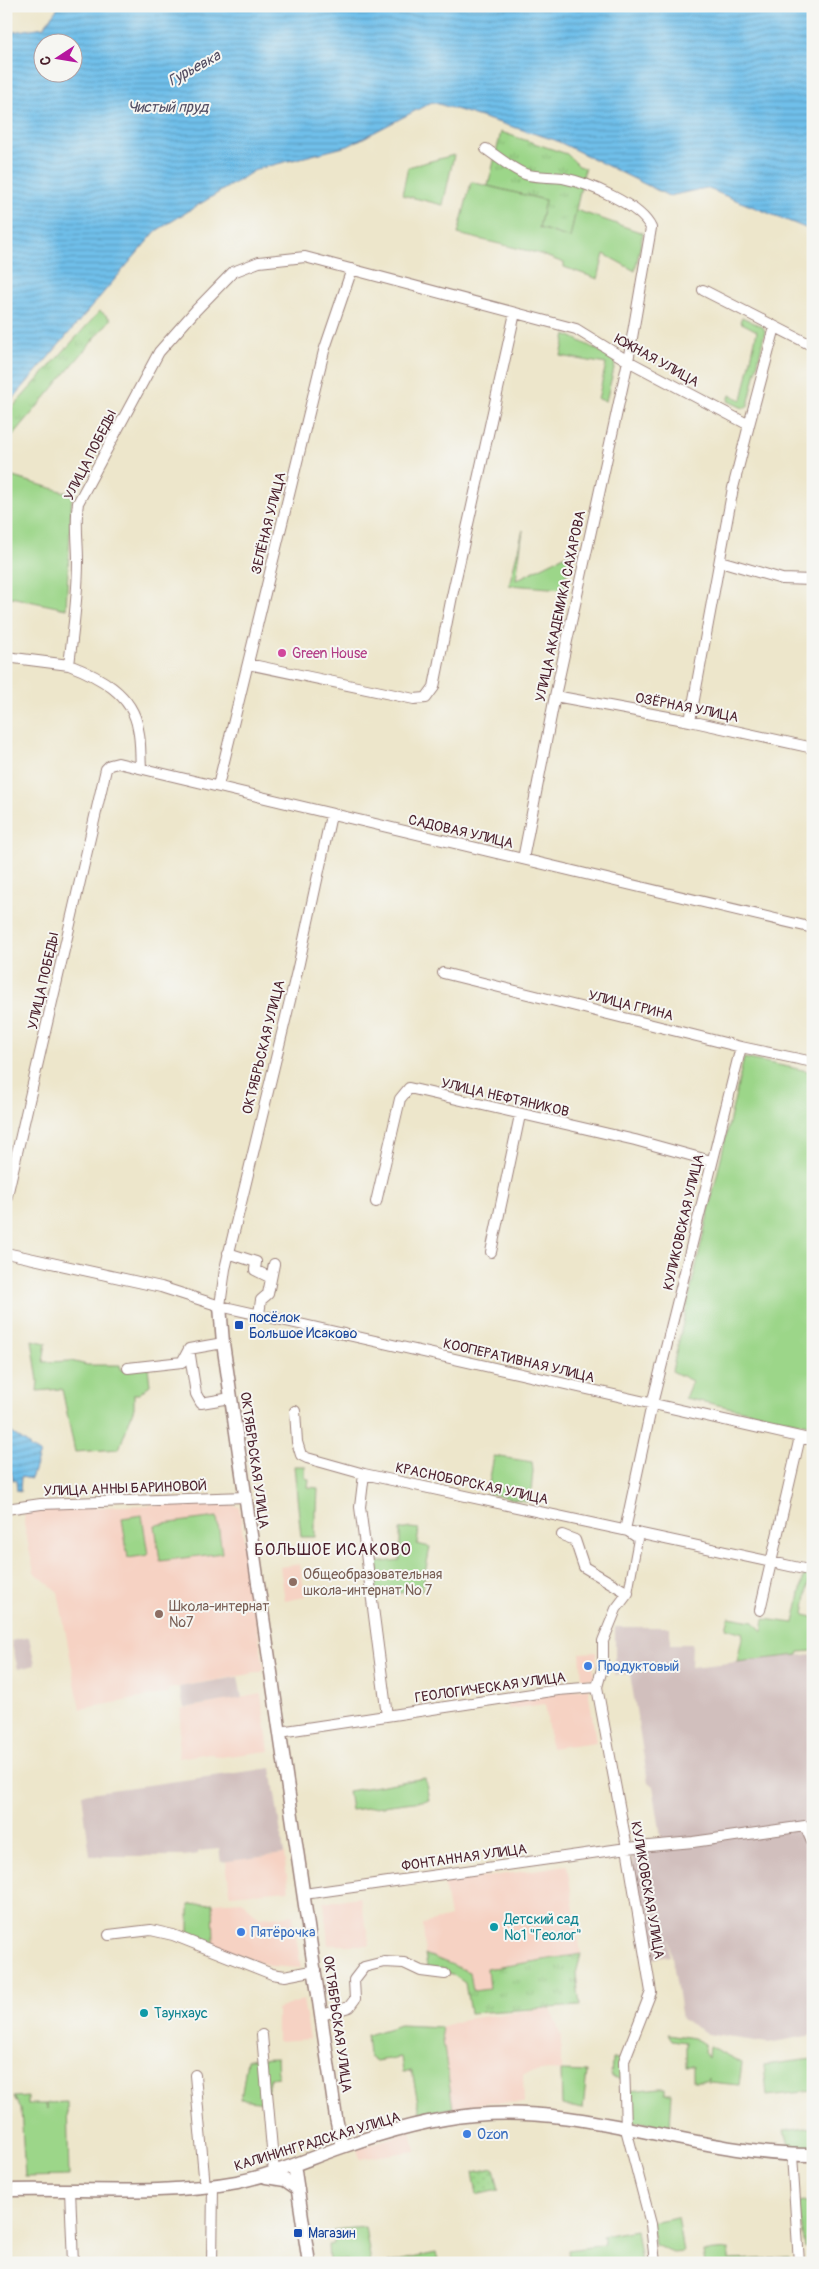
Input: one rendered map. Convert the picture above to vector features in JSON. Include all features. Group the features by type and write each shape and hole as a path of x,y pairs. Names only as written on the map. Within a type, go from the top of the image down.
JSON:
{"street":[{"name":"УЛИЦА АКАДЕМИКА САХАРОВА","path":"486,149 525,174 566,179 598,189 637,210 647,219 651,228 628,361 555,696 524,859"},
{"name":"ЮЖНАЯ УЛИЦА","path":"259,262 305,257 576,329 628,361 749,425"},
{"name":"УЛИЦА ПОБЕДЫ","path":"69,665 77,597 76,518 78,503 159,352 233,272 259,262"},
{"name":"ЗЕЛЁНАЯ УЛИЦА","path":"218,786 324,351 352,269"},
{"path":"703,290 813,346"},
{"path":"248,664 414,699 426,698 434,687 452,596 515,314"},
{"path":"690,721 703,640 733,488 775,326"},
{"path":"720,561 782,580 813,580"},
{"path":"6,657 69,665 95,675 113,688 133,710 138,728 141,768"},
{"name":"ОЗЁРНАЯ УЛИЦА","path":"555,696 690,721 813,748"},
{"name":"САДОВАЯ УЛИЦА","path":"106,769 110,764 118,762 331,815 813,928"},
{"name":"УЛИЦА ПОБЕДЫ","path":"6,1200 106,769"},
{"name":"ОКТЯБРЬСКАЯ УЛИЦА","path":"331,815 298,963 228,1253 220,1306 223,1343 316,1970 336,2118 342,2147"},
{"name":"УЛИЦА ГРИНА","path":"443,973 741,1047 813,1062"},
{"name":"КУЛИКОВСКАЯ УЛИЦА","path":"655,2263 651,2224 626,2129 624,2061 651,1992 627,1848 597,1688 603,1666 603,1641 616,1609 628,1592 638,1539 624,1530 652,1404 711,1161 741,1047"},
{"name":"УЛИЦА НЕФТЯНИКОВ","path":"376,1202 400,1099 409,1088 635,1140 711,1161"},
{"path":"491,1252 520,1115"},
{"name":"КООПЕРАТИВНАЯ УЛИЦА","path":"6,1253 161,1287 220,1306 813,1440"},
{"path":"228,1253 256,1262 255,1270 271,1278"},
{"path":"260,1314 261,1300 268,1294 274,1264"},
{"path":"189,1349 223,1343"},
{"path":"128,1368 182,1362 189,1349"},
{"path":"189,1349 196,1394 201,1403 231,1398"},
{"name":"КРАСНОБОРСКАЯ УЛИЦА","path":"295,1411 297,1442 301,1455 364,1474 813,1571"},
{"path":"760,1610 800,1437"},
{"path":"364,1474 360,1507 387,1716"},
{"name":"УЛИЦА АННЫ БАРИНОВОЙ","path":"6,1509 41,1504 246,1497"},
{"path":"562,1535 575,1540 584,1567 628,1592"},
{"name":"ГЕОЛОГИЧЕСКАЯ УЛИЦА","path":"280,1732 558,1690 597,1688"},
{"name":"ФОНТАННАЯ УЛИЦА","path":"304,1894 627,1848 693,1842 805,1826 813,1844"},
{"path":"109,1934 151,1930 173,1935 272,1974 285,1976 316,1970"},
{"path":"322,2015 349,2007 355,1999 354,1980 364,1967 384,1962 404,1963 421,1971 445,1974"},
{"path":"262,2036 274,2172"},
{"path":"195,2075 209,2186 212,2263"},
{"name":"КАЛИНИНГРАДСКАЯ УЛИЦА","path":"6,2190 138,2191 209,2186 258,2177 388,2132 474,2115 533,2113 725,2148 792,2155 813,2155"},
{"path":"792,2155 798,2263"},
{"path":"294,2165 309,2263"},
{"path":"258,2177 285,2180 298,2189"},
{"path":"70,2190 73,2263"}],"shaded area":[{"name":"Школа-интернат №7","path":"222,1502 239,1507 264,1669 261,1672 168,1689 169,1693 80,1709 58,1592 34,1572 24,1524 25,1510"},
{"name":"Общеобразовательная школа-интернат № 7","path":"300,1564 305,1597 285,1601 280,1567"},
{"path":"615,1627 670,1627 670,1644 692,1644 691,1667 813,1654 813,2035 768,2043 708,2034 682,2019 669,1938 670,1956 646,1960 631,1853 663,1849 653,1786 648,1782 630,1674 615,1675"},
{"path":"29,1637 35,1665 18,1669 11,1641"},
{"name":"Продуктовый","path":"596,1652 597,1664 593,1667 595,1678 582,1680 580,1653"},
{"path":"238,1677 242,1698 184,1708 179,1687"},
{"path":"588,1688 596,1742 551,1748 545,1704 508,1709 507,1699"},
{"path":"261,1694 269,1751 220,1757 209,1753 178,1758 181,1709"},
{"path":"271,1768 284,1854 221,1862 219,1849 198,1851 198,1854 184,1856 90,1856 82,1794"},
{"path":"284,1854 289,1890 230,1895 226,1861"},
{"path":"567,1865 581,1954 487,1969 489,1989 472,1991 458,1966 425,1954 423,1924 450,1917 444,1883"},
{"path":"360,1897 370,1945 328,1945 324,1902"},
{"path":"242,1901 259,1918 293,1915 301,1968 269,1966 214,1945 213,1903"},
{"path":"303,2000 310,2039 277,2041 277,2009"},
{"path":"551,2008 561,2037 561,2071 548,2070 523,2074 524,2103 490,2102 453,2108 441,2027 465,2019"},
{"path":"411,2131 415,2151 360,2159 357,2149"}],"green space":[{"path":"501,132 567,154 579,166 585,168 570,238 539,228 545,200 488,186"},
{"path":"454,155 443,205 402,195 408,167"},
{"path":"471,182 545,200 539,228 570,238 576,210 643,233 635,271 604,254 598,279 564,267 564,263 537,253 458,234"},
{"path":"100,311 111,319 6,444 6,412 12,408"},
{"path":"742,317 763,327 765,331 748,406 743,408 728,401 730,395 742,400 757,331 740,322"},
{"path":"566,334 613,358 615,364 606,401 598,399 606,364 561,356"},
{"path":"6,475 72,494 66,609 6,596"},
{"path":"523,530 516,580 572,552 563,589 509,585"},
{"path":"744,1058 813,1072 813,1425 685,1398 692,1381 672,1371"},
{"path":"32,1340 46,1343 43,1362 71,1361 87,1365 120,1365 121,1370 148,1367 150,1385 139,1394 134,1394 134,1408 119,1449 75,1452 62,1389 37,1391 38,1381"},
{"path":"494,1456 532,1462 530,1502 487,1494"},
{"path":"294,1466 305,1466 305,1478 309,1479 308,1487 318,1488 317,1511 315,1511 315,1537 301,1537"},
{"path":"142,1515 148,1555 128,1558 122,1518"},
{"path":"217,1517 222,1553 160,1561 155,1525"},
{"path":"419,1529 417,1544 430,1547 422,1590 377,1596 372,1563 400,1560 400,1530"},
{"path":"804,1574 810,1576 804,1615 813,1617 813,1651 799,1652 798,1655 737,1662 743,1633 726,1628 729,1617 753,1621 762,1631 764,1619 794,1623"},
{"path":"425,1778 429,1800 351,1810 348,1791"},
{"path":"213,1903 214,1945 189,1935 189,1905"},
{"path":"425,1954 470,1972 473,1991 489,1989 487,1969 581,1954 576,1974 580,2006 470,2013 465,1983 452,1974 427,1966"},
{"path":"400,2025 441,2027 453,2108 420,2113 412,2071 403,2072 401,2057 376,2061 369,2056 367,2035"},
{"path":"668,2034 693,2038 705,2044 704,2052 708,2058 709,2046 742,2063 739,2085 711,2082 709,2084 709,2078 708,2081 693,2081 693,2066 686,2066 686,2042 672,2040"},
{"path":"277,2058 278,2077 270,2078 265,2102 241,2099 247,2059"},
{"path":"612,2059 621,2059 624,2079 611,2077"},
{"path":"813,2059 813,2091 767,2096 764,2065"},
{"path":"561,2071 587,2072 583,2109 562,2105"},
{"path":"665,2088 665,2093 672,2093 670,2127 631,2121 628,2091"},
{"path":"28,2096 28,2104 46,2104 47,2109 47,2103 67,2102 69,2176 25,2177 21,2109 14,2097"},
{"path":"813,2127 813,2147 782,2150 788,2145 784,2131"},
{"path":"494,2168 499,2190 477,2195 473,2172"},
{"path":"813,2201 813,2246 805,2248 798,2203"},
{"path":"677,2217 683,2252 673,2253 655,2245 652,2222"},
{"path":"365,2227 371,2263 347,2263 347,2260 329,2262 328,2245 334,2244 333,2230"},
{"path":"636,2230 641,2263 569,2263 568,2250 604,2245 602,2236"},
{"path":"729,2250 729,2260 789,2258 790,2263 705,2263 703,2252"},
{"path":"436,2253 439,2263 389,2263 393,2262"}],"water":[{"name":"Чистый пруд","path":"59,6 813,6 813,231 706,188 669,196 555,140 432,102 348,146 257,169 156,231 6,407 6,33 44,27"},
{"path":"8,1426 12,1433 29,1445 30,1448 40,1453 31,1479 21,1477 20,1492 17,1491 16,1481 13,1480 12,1474 6,1469 11,1466 8,1464 6,1427"}],"place":[{"name":"Green House","path":"282,653"},
{"name":"посёлок Большое Исаково","path":"239,1325"},
{"name":"Общеобразовательная школа-интернат № 7","path":"293,1582"},
{"name":"Школа-интернат №7","path":"159,1614"},
{"name":"Продуктовый","path":"588,1666"},
{"name":"Детский сад №1 \"Геолог\"","path":"494,1927"},
{"name":"Пятёрочка","path":"241,1932"},
{"name":"Таунхаус","path":"144,2013"},
{"name":"Ozon","path":"467,2134"},
{"name":"Магазин","path":"298,2233"}],"district":[{"name":"БОЛЬШОЕ ИСАКОВО","path":"333,1549"}],"water label":[{"name":"Гурьевка","path":"194,68"}]}
